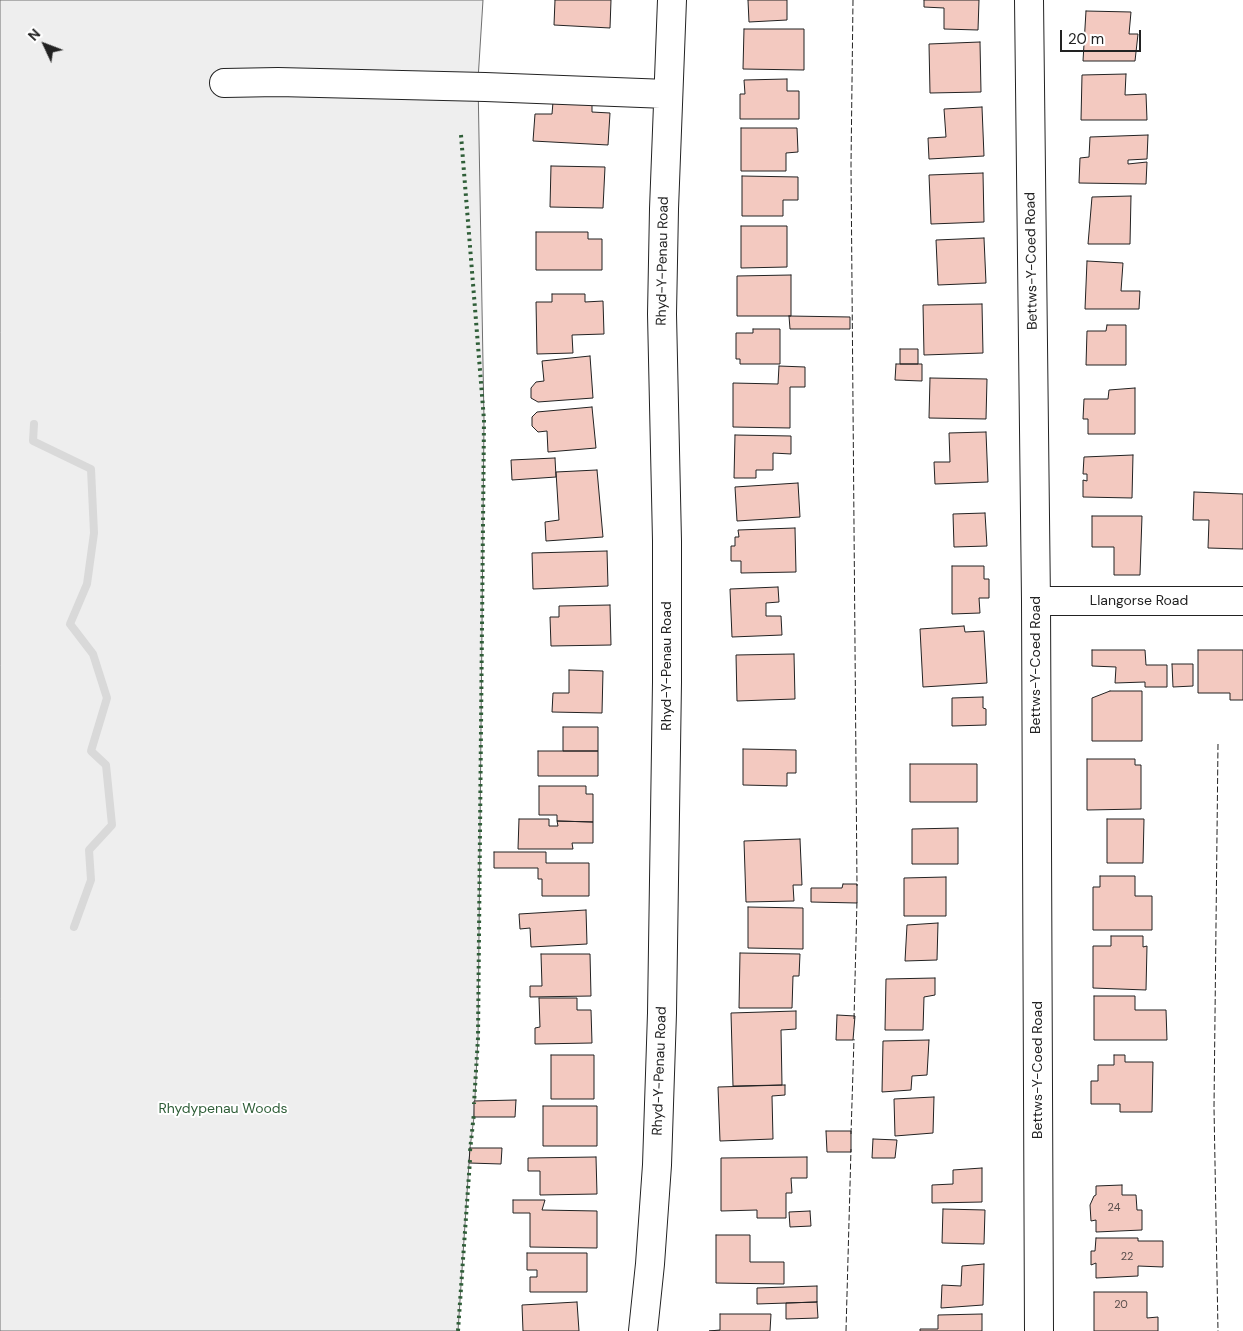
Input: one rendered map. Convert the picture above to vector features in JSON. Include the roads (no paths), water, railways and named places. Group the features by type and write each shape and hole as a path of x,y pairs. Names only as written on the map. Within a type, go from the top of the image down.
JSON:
{"street":[{"name":"Rhyd-Y-Penau Road","path":"643,1331 657,1165 662,1013 667,588 662,314 667,94 672,0"},
{"name":"Bettws-Y-Coed Road","path":"1029,0 1036,601 1039,1331"},
{"path":"224,83 278,82 485,87 667,94"},
{"name":"Llangorse Road","path":"1036,601 1243,601"}],"waterway":[{"path":"34,424 33,441 91,469 94,533 87,584 70,624 93,654 107,698 91,751 106,765 112,825 89,850 91,880 74,927"}],"park label":[{"name":"Rhydypenau Woods","path":"223,1109"}]}
